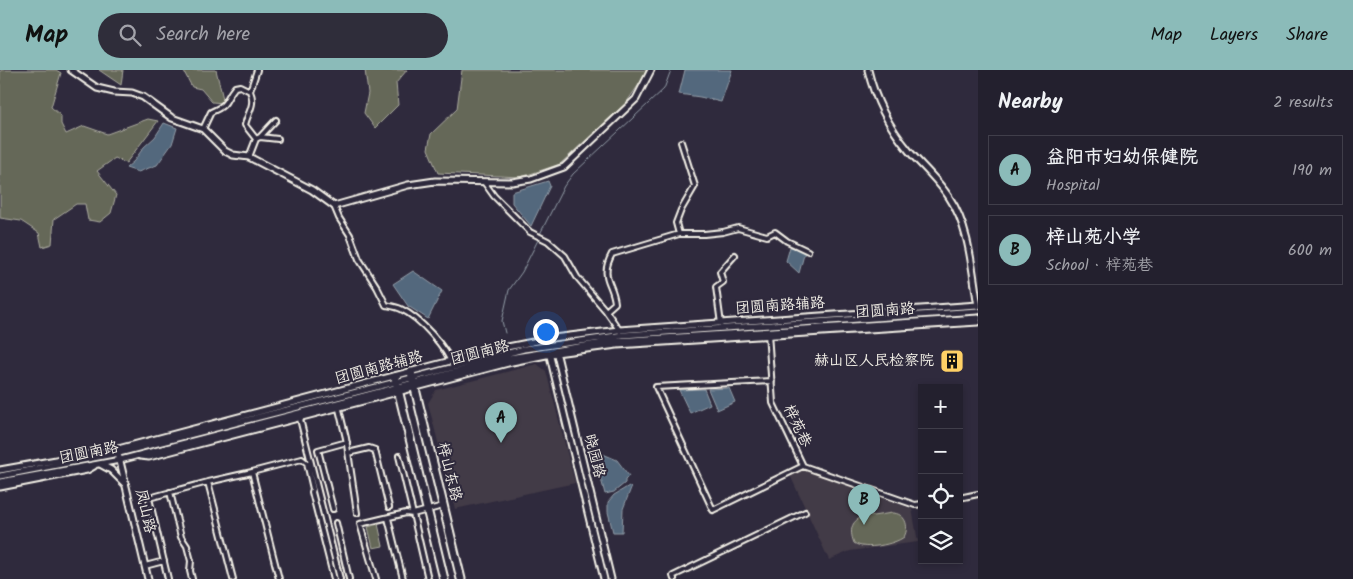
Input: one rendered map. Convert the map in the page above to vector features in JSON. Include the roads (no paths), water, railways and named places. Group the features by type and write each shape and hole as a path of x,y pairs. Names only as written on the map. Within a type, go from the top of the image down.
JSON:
{"highway":[{"name":"梓山东路","path":"413,380 461,579"},
{"name":"梓山东路","path":"397,385 444,579"}],"street":[{"path":"71,70 97,88 114,92 132,93 143,97 172,118 203,129 226,151 233,155 249,157 312,190 334,206 350,235 359,258 378,287 386,305 400,308 416,318 431,334 452,365"},
{"path":"250,91 257,70"},
{"path":"334,206 408,185 435,181 512,182 531,180 564,166 636,99 651,70"},
{"path":"868,70 877,101 896,133 950,198 959,216 965,235 978,306"},
{"path":"203,129 211,112 222,107 227,102 235,86 240,86 250,91 253,98 253,107 245,125 258,138 278,139"},
{"path":"249,157 258,138 276,120"},
{"path":"679,234 676,223 695,186 682,142"},
{"path":"484,182 494,196 530,232 539,236 566,256 576,277 606,311 621,332"},
{"path":"606,311 615,303 615,297 608,284 606,265 612,254 679,234 704,234 738,228 767,236 775,232 808,251"},
{"path":"722,329 716,287 723,282 720,272 735,256"},
{"name":"团圆南路辅路","path":"621,332 721,322 978,306"},
{"name":"团圆南路","path":"555,346 621,332 722,329 978,311"},
{"name":"团圆南路","path":"413,380 555,346 978,318"},
{"name":"团圆南路辅路","path":"768,333 978,322"},
{"name":"梓苑巷","path":"768,333 773,403 803,466 918,505"},
{"name":"团圆南路辅路","path":"452,365 492,350 555,346"},
{"name":"晓园路","path":"555,346 611,579"},
{"name":"团圆南路辅路","path":"0,470 118,451 413,380 512,362 548,347"},
{"name":"晓园路","path":"548,347 604,579"},
{"path":"500,360 512,362"},
{"name":"团圆南路","path":"0,482 120,460 299,416 413,380 452,365"},
{"path":"772,381 656,387 714,510 803,466"},
{"path":"338,405 347,442 357,513"},
{"path":"299,416 340,579"},
{"path":"333,509 318,450 347,442"},
{"path":"348,453 369,448 375,450 389,507"},
{"name":"团圆南路","path":"0,476 118,451"},
{"name":"凤山路","path":"118,451 148,579"},
{"path":"399,456 428,579"},
{"path":"168,579 148,498 302,459 307,463 312,492 334,579"},
{"path":"0,487 88,470 99,464 111,470 126,485"},
{"path":"252,472 279,579"},
{"path":"208,482 233,579"},
{"path":"170,492 181,537 187,546 192,579"},
{"path":"963,497 978,494"},
{"path":"376,579 360,524 443,506"},
{"path":"674,579 673,576 805,512"},
{"path":"388,518 403,579"},
{"path":"336,523 348,579"},
{"path":"145,566 164,561"}],"water":[{"path":"685,70 732,70 721,102 679,94"},
{"path":"164,123 177,128 172,144 157,165 138,172 126,168 155,137"},
{"path":"548,181 550,186 531,226 512,203 512,192"},
{"path":"790,247 805,251 799,273 786,261"},
{"path":"413,271 442,291 428,319 408,306 393,284"},
{"path":"729,388 735,402 717,410 708,389"},
{"path":"704,389 710,404 690,413 679,390"},
{"path":"603,454 617,460 629,476 625,483 614,492 605,494 596,460"},
{"path":"629,486 631,488 623,509 622,532 613,532 608,512 608,502 614,495"}],"waterway":[{"path":"540,234 564,186 573,174 664,89 671,70"},
{"path":"505,333 502,321 509,290 522,272 539,238"}],"place":[{"name":"赫山区人民检察院","path":"952,361"},
{"name":"益阳市妇幼保健院","path":"501,443"},
{"name":"梓山苑小学","path":"864,525"}]}
